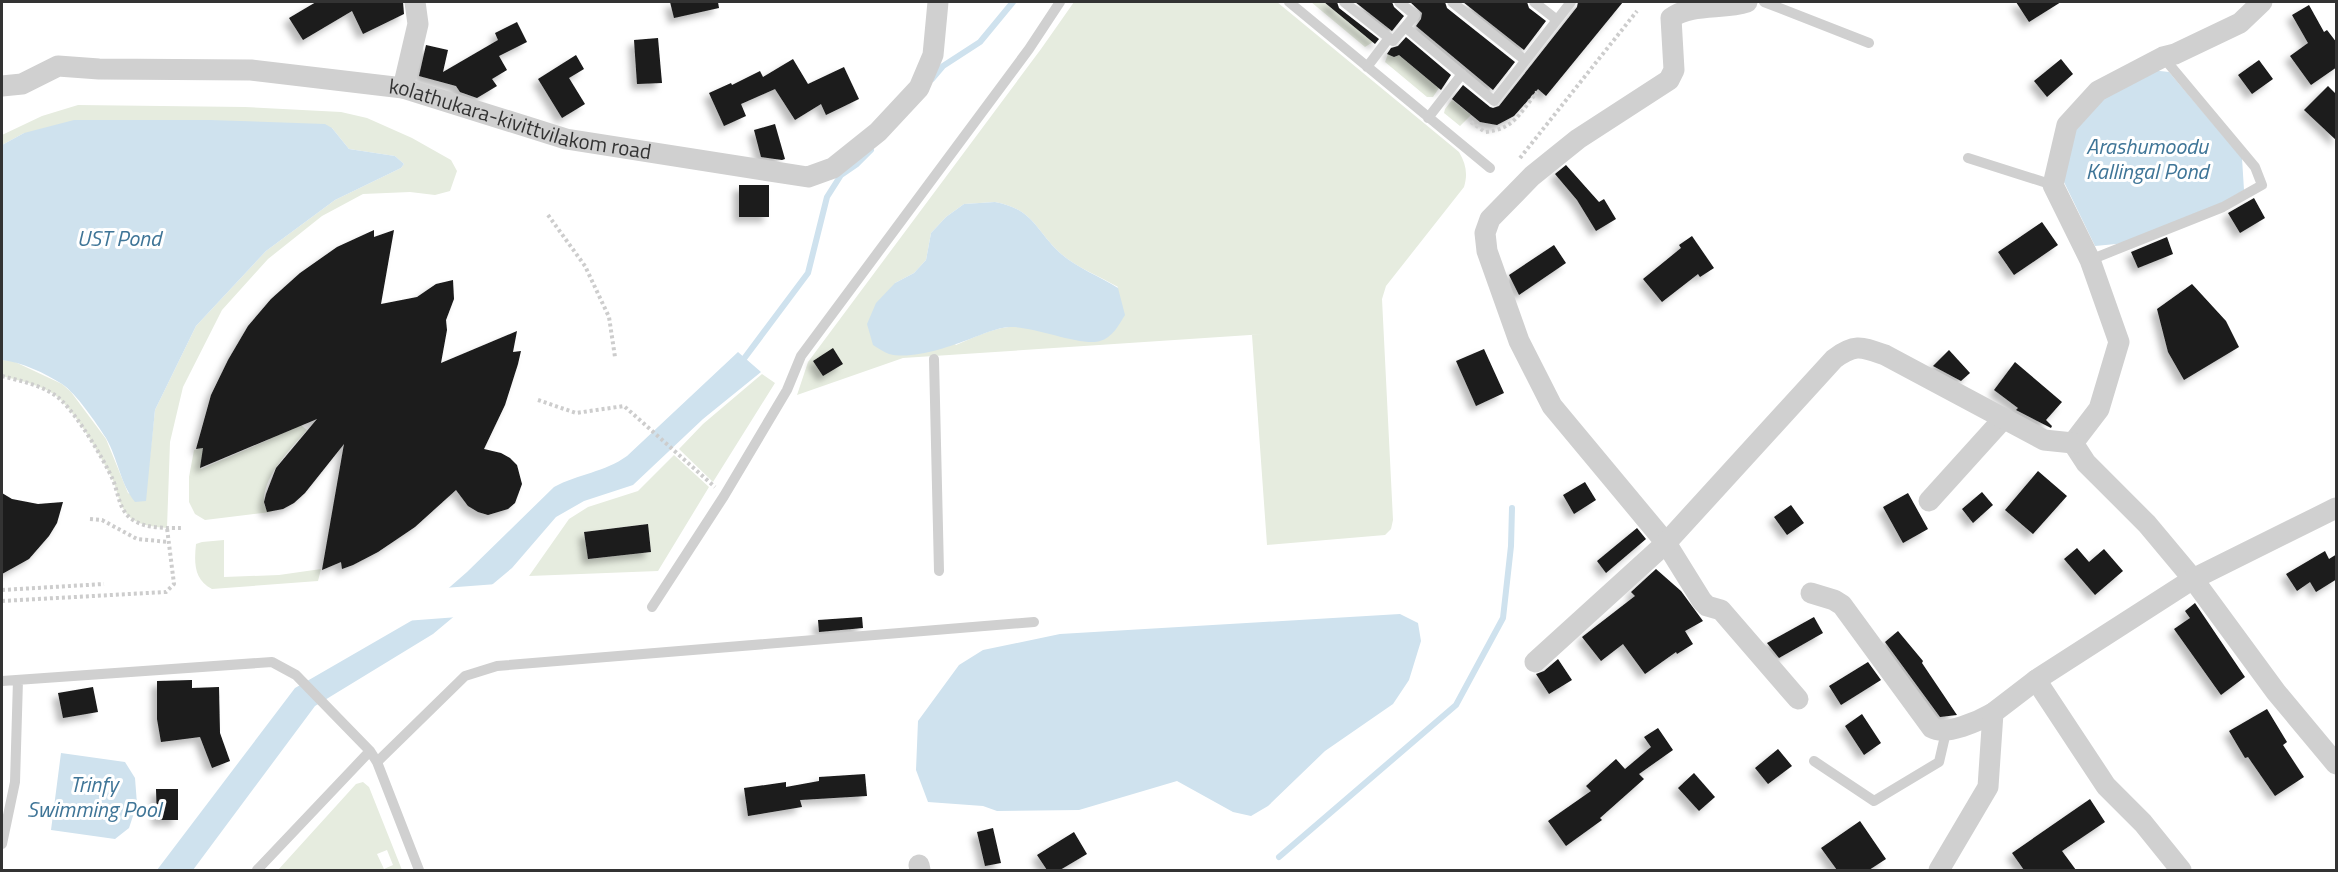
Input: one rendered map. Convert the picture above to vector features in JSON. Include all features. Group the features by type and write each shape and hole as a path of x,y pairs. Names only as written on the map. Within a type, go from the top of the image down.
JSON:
{"street":[{"path":"403,88 418,24 415,2"},
{"name":"kolathukara-kivittvilakom road","path":"2,86 22,84 58,66 99,69 251,70 403,88 566,139 808,177 833,168 878,132 919,88 933,55 938,2"},
{"path":"1747,2 1732,7 1681,10 1671,18 1674,70 1669,80 1578,139 1532,176 1490,219 1485,233 1486,251 1519,341 1552,406 1665,543 1707,606 1721,610 1798,699"},
{"path":"2073,443 2099,409 2119,342 2090,260 2053,185 2067,125 2098,92 2163,57 2175,54 2240,23 2262,2"},
{"path":"1535,662 1665,543 1834,359 1846,350 1859,346 1885,355 2044,440 2073,443"},
{"path":"1929,501 2004,418"},
{"path":"2073,443 2086,464 2147,524 2193,579 2276,692 2337,764"},
{"path":"1811,592 1842,605 1926,723 1939,732 1946,732 1981,720 2036,680 2193,579 2337,508"},
{"path":"2036,680 2106,786 2143,824 2181,870"},
{"path":"1939,870 1988,787 1993,712"}],"lane":[{"path":"652,607 724,496 787,390 801,356 1029,49 1060,2"},
{"path":"1289,2 1490,168"},
{"path":"1344,2 1393,41 1415,15 1399,2"},
{"path":"1452,2 1525,60"},
{"path":"1534,2 1557,20"},
{"path":"1405,27 1494,100 1571,2"},
{"path":"1764,2 1869,43"},
{"path":"1368,67 1389,38"},
{"path":"2090,260 2223,207 2262,185 2255,167 2163,57"},
{"path":"1428,117 1462,74"},
{"path":"1968,158 2053,185"},
{"path":"934,359 939,571"},
{"path":"376,762 465,676 497,666 1034,622"},
{"path":"2,681 272,662 296,675 334,711 370,751 419,870"},
{"path":"2,844 15,782 18,680"},
{"path":"1814,761 1874,801 1939,762 1946,732"},
{"path":"257,870 370,751"}],"path":[{"path":"1518,161 1636,11"},
{"path":"1471,122 1485,132 1501,130 1513,122 1536,92"},
{"path":"548,215 590,276 609,317 615,357"},
{"path":"2,376 33,385 60,399 80,424 113,480 121,508 133,520 149,526 182,528"},
{"path":"538,400 576,413 624,406 724,496"},
{"path":"90,519 102,520 137,539 169,542"},
{"path":"2,601 166,591 174,584 167,528"},
{"path":"2,590 104,584"}],"shaded area":[{"path":"1074,2 1277,2 1459,152 1466,169 1464,187 1386,286 1382,299 1393,520 1391,529 1385,535 1267,545 1252,335 1265,334 903,358 797,395 808,362","holes":["995,202 1008,205 1026,215 1065,257 1118,287 1082,341 1036,329 1009,327 988,332 956,345 895,283 914,273 926,260 931,233 946,217 964,204"]},
{"path":"1311,2 1324,2 1373,42 1365,47"},
{"path":"1388,54 1394,57 1399,55 1439,88 1433,97 1427,97 1385,62"},
{"path":"1452,100 1471,115 1460,126 1444,113"},
{"path":"78,105 245,107 341,112 367,118 412,138 451,160 457,171 450,191 435,195 410,192 363,194 322,216 268,259 222,310 183,387 170,442 167,528 149,526 127,515 121,505 112,478 83,427 69,409 49,391 2,376 2,360 13,361 62,384 71,392 106,439 128,493 145,501 155,410 196,326 266,251 335,200 401,168 404,164 395,156 349,149 332,128 24,133 2,145 2,135 42,116"},
{"path":"762,374 775,383 713,482 679,449 703,424"},
{"path":"288,415 307,430 285,455 266,486 265,507 276,506 271,512 205,520 195,514 189,502 189,477 194,450 203,448 201,469 268,440"},
{"path":"674,455 709,487 658,571 529,576 569,519 588,507 638,491","holes":["647,524 651,552 588,559 584,532"]},
{"path":"224,540 224,577 279,575 321,569 318,581 212,589 198,576 195,558 196,544"},
{"path":"363,782 369,787 402,870 278,870 356,784","holes":["387,850 393,865 384,869 377,854"]}],"water":[{"name":"Arashumoodu Kallingal Pond","path":"2151,70 2169,72 2242,158 2244,190 2196,218 2137,242 2095,246 2063,180 2076,126 2113,88"},
{"name":"UST Pond","path":"74,120 210,120 325,124 332,128 349,149 395,156 404,164 401,168 335,200 266,251 196,326 155,410 146,501 135,502 130,495 106,438 68,388 33,369 2,360 2,145 24,133"},
{"path":"995,202 1008,205 1026,215 1065,257 1118,288 1125,315 1115,331 1100,341 1092,342 1010,327 941,349 908,355 889,354 873,345 867,324 876,303 895,283 914,273 926,260 931,233 946,217 964,204"},
{"path":"738,352 761,372 703,419 633,485 584,501 556,517 512,568 433,634 315,706 193,870 157,870 295,688 411,621 467,572 554,487 610,466 627,456"},
{"path":"1400,614 1418,623 1421,641 1409,680 1393,704 1325,751 1268,806 1251,816 1233,812 1177,781 1079,810 997,811 983,806 928,802 916,770 918,721 959,665 983,650 1060,634"},
{"name":"Trinfy Swimming Pool","path":"61,753 125,762 135,778 137,804 129,828 115,839 51,830"}],"pier":[{"path":"497,584 458,617 405,621 444,588"}],"building":[{"path":"316,2 403,2 404,14 363,34 352,11 303,40 289,18"},
{"path":"670,2 718,2 719,8 674,18"},
{"path":"1324,2 1337,2 1339,8 1379,39 1375,44"},
{"path":"1355,2 1392,2 1404,16 1392,31"},
{"path":"1410,2 1445,2 1447,8 1515,62 1493,90 1416,26 1422,13"},
{"path":"1463,2 1527,2 1529,8 1546,21 1524,50"},
{"path":"1578,2 1623,2 1546,96 1538,89 1514,116 1497,125 1480,122 1452,99 1463,85 1490,107 1499,106 1577,7"},
{"path":"2016,2 2061,2 2029,22"},
{"path":"2309,5 2324,32 2327,30 2337,43 2337,67 2311,85 2290,56 2308,43 2292,15"},
{"path":"517,22 527,42 499,56 507,70 492,79 497,86 477,98 460,92 456,86 419,76 426,45 448,50 443,72 498,40 495,33"},
{"path":"1406,37 1451,75 1441,90 1399,55 1394,57 1387,54 1391,48 1398,46"},
{"path":"658,38 662,83 637,84 634,40"},
{"path":"576,55 584,69 569,78 585,104 562,118 538,79"},
{"path":"793,59 808,84 844,67 859,99 826,115 821,104 795,120 775,89 741,104 746,116 724,126 709,93 760,71 763,77"},
{"path":"2061,59 2073,74 2047,97 2034,81"},
{"path":"2259,60 2273,79 2252,94 2238,75"},
{"path":"2328,86 2337,95 2337,141 2304,110"},
{"path":"775,124 785,159 782,160 761,157 754,130"},
{"path":"1566,165 1599,202 1604,199 1616,219 1596,231 1577,200 1555,174"},
{"path":"739,185 769,185 769,217 739,217"},
{"path":"2254,198 2265,218 2240,233 2228,213"},
{"path":"2042,222 2058,245 2014,275 1998,252"},
{"path":"374,230 374,237 394,230 381,304 417,297 436,284 453,280 454,299 446,320 447,330 441,363 517,331 513,352 521,351 518,364 505,405 484,449 510,458 517,465 522,484 515,503 508,509 488,515 468,506 456,490 415,527 378,552 342,569 341,562 322,570 344,444 305,493 294,503 283,509 267,512 264,502 276,468 317,419 200,468 203,448 196,449 211,395 248,326 271,299 300,273 337,247"},
{"path":"1692,236 1714,268 1700,277 1698,274 1662,302 1643,279 1681,248 1679,245"},
{"path":"2167,237 2173,254 2138,268 2131,252"},
{"path":"1554,245 1566,263 1519,295 1509,275"},
{"path":"2192,284 2226,321 2239,347 2184,380 2168,352 2157,309"},
{"path":"833,348 843,364 823,376 813,361"},
{"path":"1484,349 1504,393 1476,406 1456,361"},
{"path":"1949,350 1970,373 1961,381 1933,366"},
{"path":"2015,362 2062,402 2046,420 2052,426 2051,428 2016,410 2018,408 1994,390"},
{"path":"2038,471 2067,496 2033,534 2005,510"},
{"path":"1585,482 1596,500 1574,514 1563,495"},
{"path":"1982,492 1993,505 1973,523 1962,509"},
{"path":"2,493 12,499 38,504 63,502 57,523 49,536 29,559 2,574"},
{"path":"1908,493 1928,529 1903,543 1883,507"},
{"path":"1791,505 1804,523 1787,535 1774,517"},
{"path":"648,524 651,552 588,559 584,532"},
{"path":"1637,528 1646,539 1606,573 1597,561"},
{"path":"2077,548 2089,562 2104,549 2123,571 2095,595 2064,559"},
{"path":"2325,551 2329,559 2337,554 2337,579 2316,592 2310,582 2297,591 2286,574"},
{"path":"1656,569 1681,591 1703,621 1685,631 1693,644 1677,654 1676,652 1645,674 1623,644 1601,661 1582,637 1635,596 1631,592"},
{"path":"2195,603 2245,677 2221,695 2174,629 2190,618 2185,611"},
{"path":"862,617 863,628 819,632 818,620"},
{"path":"1814,617 1823,633 1779,658 1767,643"},
{"path":"1898,631 1923,661 1922,663 1957,715 1940,717 1885,642"},
{"path":"1558,659 1572,680 1549,694 1536,674 1544,671"},
{"path":"1868,662 1881,680 1841,705 1829,686"},
{"path":"192,680 192,688 219,687 220,733 230,761 212,768 200,737 161,742 157,719 157,681"},
{"path":"93,687 98,712 63,718 58,693"},
{"path":"2267,709 2287,742 2283,745 2304,777 2275,796 2248,757 2245,758 2229,731"},
{"path":"1862,714 1881,743 1864,755 1845,726"},
{"path":"1658,728 1673,750 1639,774 1644,779 1600,818 1602,820 1566,846 1548,821 1591,791 1586,786 1616,759 1625,769 1651,747 1644,737"},
{"path":"1778,749 1792,766 1768,784 1755,768"},
{"path":"1694,773 1715,797 1699,811 1678,788"},
{"path":"865,774 867,796 800,800 802,807 748,816 744,788 786,782 786,787 819,781 819,777"},
{"path":"156,789 178,789 178,820 157,820"},
{"path":"2090,799 2105,822 2062,851 2076,870 2024,870 2012,853"},
{"path":"1860,821 1886,859 1869,870 1837,870 1821,848"},
{"path":"993,828 1001,863 985,866 977,832"},
{"path":"1074,832 1087,854 1060,870 1047,870 1037,855"}],"waterway":[{"path":"932,79 943,66 980,42 1013,2"},
{"path":"740,364 808,273 827,197 841,175 871,150"},
{"path":"1279,857 1456,705 1503,618 1511,546 1512,508"}]}
